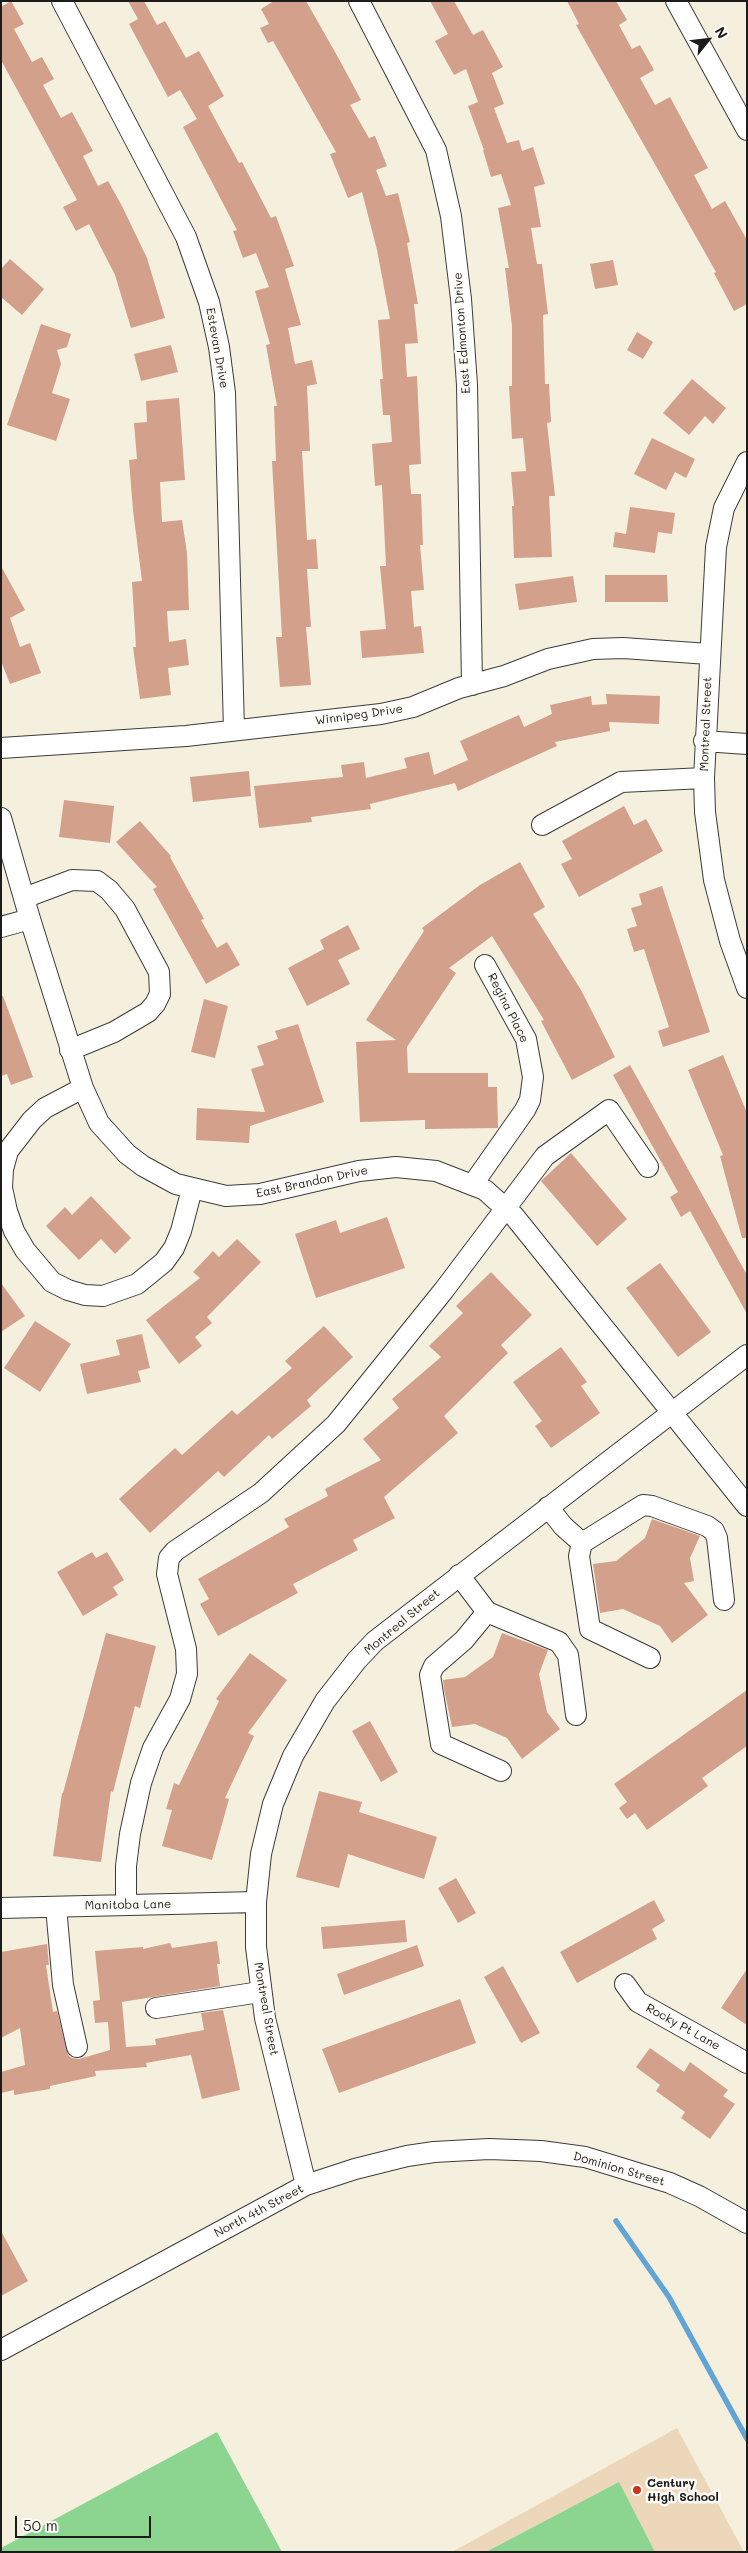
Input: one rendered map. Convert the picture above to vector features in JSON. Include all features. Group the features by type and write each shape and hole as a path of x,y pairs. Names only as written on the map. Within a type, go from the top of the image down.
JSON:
{"street":[{"name":"Estevan Drive","path":"62,1 186,237 209,302 219,347 225,393 234,730"},
{"name":"East Edmonton Drive","path":"359,1 436,150 451,216 461,299 467,385 472,685"},
{"path":"676,1 747,130"},
{"name":"Montreal Street","path":"747,462 730,492 719,528 714,569 704,742 705,812 714,880 730,941 747,988"},
{"name":"Winnipeg Drive","path":"1,748 186,736 381,714 413,707 548,659 593,649 623,648 709,654"},
{"path":"704,742 747,744"},
{"path":"542,825 621,782 704,778"},
{"name":"East Brandon Drive","path":"1,818 30,919 83,1088 98,1123 127,1154 159,1176 192,1189 242,1197 293,1188 359,1171 396,1167 436,1171 473,1184 505,1206 747,1506"},
{"path":"24,898 72,880 97,881 118,899 159,972 160,994 148,1012 114,1032 70,1050"},
{"path":"1,927 30,919"},
{"name":"Regina Place","path":"473,1184 525,1110 530,1100 533,1077 526,1039 485,965"},
{"path":"83,1088 45,1108 32,1120 8,1151 2,1168 2,1188 6,1211 14,1231 25,1250 52,1282 68,1290 94,1296 104,1296 137,1284 164,1262 174,1248 181,1231 192,1189"},
{"path":"126,1905 126,1866 130,1834 141,1783 153,1748 180,1699 187,1674 186,1648 167,1574 169,1558 175,1551 260,1493 336,1424 444,1290 505,1206 545,1156 608,1110 648,1167"},
{"name":"Montreal Street","path":"306,2185 260,1992 256,1947 256,1902 261,1854 273,1804 293,1756 325,1701 357,1660 375,1641 747,1355"},
{"path":"650,1658 590,1629 580,1556 582,1543 643,1505 652,1506 707,1526 714,1531 716,1538 724,1600"},
{"path":"548,1507 563,1526 582,1543"},
{"path":"459,1575 487,1612 559,1642 568,1655 576,1715"},
{"path":"487,1612 464,1640 434,1666 430,1675 441,1744 501,1771"},
{"name":"Manitoba Lane","path":"1,1908 256,1902"},
{"path":"56,1907 63,1985 77,2047"},
{"name":"Rocky Pt Lane","path":"625,1984 638,2002 747,2063"},
{"path":"156,2008 260,1992"},
{"name":"North 4th Street","path":"1,2350 306,2185 373,2164 434,2152 489,2149 541,2151"},
{"name":"Dominion Street","path":"541,2151 585,2157 640,2172 699,2196 747,2223"}],"shaded area":[{"name":"Century High School","path":"677,2428 744,2552 452,2552"}],"green space":[{"path":"217,2432 282,2552 1,2552 1,2548"},
{"path":"619,2482 655,2552 486,2552"}],"building":[{"path":"11,1 24,24 14,29 32,62 42,57 54,79 43,85 61,118 72,112 93,151 83,156 98,186 108,181 122,206 147,258 165,318 131,328 115,275 89,224 76,231 63,207 77,200 1,60 1,7"},
{"path":"128,1 144,1 157,25 165,21 186,58 199,51 224,96 208,106 239,163 242,162 271,218 276,216 294,266 285,269 301,325 288,328 295,364 312,360 317,384 307,386 310,451 302,451 307,540 316,539 318,569 307,569 311,627 306,627 311,685 280,687 276,637 282,637 272,461 276,461 274,406 277,406 266,345 270,344 255,291 269,287 256,253 243,258 233,231 237,230 183,127 197,119 180,90 168,97 129,24 138,19"},
{"path":"274,1 306,1 339,59 361,100 350,105 369,138 375,136 387,166 376,170 386,196 398,193 410,242 407,243 418,304 414,304 418,343 405,344 407,377 417,376 421,464 409,465 411,494 421,494 423,545 420,545 424,590 411,591 414,627 421,626 424,653 362,658 360,631 386,629 380,566 386,566 382,485 375,486 372,444 392,442 390,415 383,415 380,379 383,379 378,320 390,319 377,250 362,192 348,198 330,154 336,152 273,41 268,43 260,28 269,24 261,9"},
{"path":"430,1 454,1 473,35 483,30 503,67 492,73 504,104 494,108 507,143 519,140 522,151 533,147 545,184 534,187 541,227 531,228 537,264 542,264 548,314 543,315 545,384 549,384 551,422 547,423 555,496 549,496 552,557 514,558 512,506 514,506 511,472 526,471 523,438 512,439 509,386 512,386 512,326 505,268 509,268 498,208 511,205 501,174 491,177 484,150 468,106 478,102 466,69 454,75 435,41 448,34"},
{"path":"567,1 616,1 627,20 619,25 632,49 640,45 654,70 640,78 655,105 670,97 708,168 694,175 712,209 725,201 747,240 747,304 734,311 714,273 716,272 576,25 579,24"},
{"path":"10,259 44,289 22,315 1,297 1,269"},
{"path":"613,260 618,285 595,289 590,264"},
{"path":"41,324 71,334 67,347 57,350 61,364 52,393 70,399 56,441 7,425"},
{"path":"637,332 653,342 643,359 627,350"},
{"path":"171,345 178,372 141,381 134,354"},
{"path":"692,379 726,408 713,424 705,416 689,435 663,413"},
{"path":"179,398 185,480 160,482 162,522 182,520 187,553 189,610 167,611 169,642 186,639 189,665 168,668 171,695 140,699 133,647 136,647 132,582 142,581 129,460 137,459 134,423 147,422 146,401"},
{"path":"652,438 695,459 686,478 675,472 666,490 634,474"},
{"path":"630,507 675,513 672,534 658,532 655,553 613,547 615,532 626,534"},
{"path":"1,566 25,610 10,618 20,647 30,643 41,673 10,684 1,661"},
{"path":"605,575 667,575 668,602 605,602"},
{"path":"573,576 577,602 519,610 515,584"},
{"path":"606,694 660,696 659,724 609,722 610,731 555,742 557,746 458,791 455,783 370,804 371,809 311,817 312,822 259,828 254,786 343,777 341,765 364,762 366,778 407,768 404,758 429,752 434,775 468,760 460,741 519,715 524,727 552,714 550,705 591,696 592,705 607,704"},
{"path":"249,771 251,796 193,802 190,777"},
{"path":"64,800 114,806 110,843 59,837"},
{"path":"624,806 634,825 646,819 663,851 579,897 561,864 572,859 562,841"},
{"path":"140,821 171,856 204,919 201,920 217,948 227,942 240,965 206,984 153,889 157,887 116,842"},
{"path":"520,862 545,907 533,914 581,990 615,1057 572,1080 541,1021 544,1020 492,936 449,968 456,973 407,1047 408,1073 488,1073 488,1087 497,1087 498,1128 425,1129 425,1120 360,1122 356,1042 396,1040 366,1020 424,931 422,928 480,885"},
{"path":"662,886 710,1032 663,1047 658,1031 669,1027 644,949 634,952 627,929 637,926 631,908 642,905 639,894"},
{"path":"348,925 360,949 338,960 350,984 307,1006 288,968 324,949 320,940"},
{"path":"1,996 3,996 33,1077 11,1085 7,1074 1,1076"},
{"path":"204,999 228,1006 215,1058 191,1052"},
{"path":"298,1024 324,1102 250,1126 249,1143 196,1140 197,1108 265,1112 251,1069 264,1065 257,1046 278,1039 275,1031"},
{"path":"723,1055 747,1113 747,1238 742,1238 720,1156 723,1155 688,1070"},
{"path":"630,1065 747,1275 747,1314 690,1211 681,1217 670,1197 678,1192 613,1075"},
{"path":"571,1153 627,1219 597,1246 541,1181"},
{"path":"91,1196 131,1238 115,1254 101,1239 79,1260 46,1226 65,1207 72,1215"},
{"path":"387,1217 405,1268 316,1298 295,1234 336,1220 340,1233"},
{"path":"237,1239 261,1262 207,1317 212,1323 195,1337 202,1346 179,1364 146,1320 200,1278 193,1272 213,1251 219,1257"},
{"path":"660,1263 711,1332 678,1357 626,1288"},
{"path":"491,1272 532,1315 501,1345 508,1353 444,1416 458,1433 384,1497 395,1518 353,1540 358,1550 293,1584 298,1593 218,1636 200,1604 209,1599 198,1579 289,1527 284,1519 328,1496 325,1489 381,1460 363,1439 399,1408 392,1399 441,1357 429,1346 463,1313 456,1306"},
{"path":"1,1283 25,1316 1,1332"},
{"path":"35,1321 71,1344 40,1392 4,1368"},
{"path":"324,1326 353,1357 307,1400 311,1406 272,1439 269,1435 224,1477 218,1471 150,1533 119,1499 175,1448 182,1455 232,1410 237,1415 292,1368 285,1361"},
{"path":"142,1334 150,1368 138,1371 141,1382 87,1394 80,1364 120,1355 116,1340"},
{"path":"561,1347 587,1382 581,1386 600,1413 551,1448 535,1426 542,1421 513,1382"},
{"path":"652,1519 700,1536 690,1558 694,1581 684,1583 708,1615 672,1643 660,1626 623,1609 600,1613 593,1564 616,1561 645,1538"},
{"path":"92,1552 96,1558 107,1552 124,1580 113,1587 118,1595 83,1616 57,1572"},
{"path":"106,1633 156,1646 140,1708 135,1706 113,1792 111,1791 101,1862 53,1856 62,1793"},
{"path":"502,1633 548,1650 539,1674 547,1712 560,1729 522,1759 507,1738 475,1724 452,1727 444,1689 443,1680 465,1677 493,1657"},
{"path":"250,1653 287,1680 248,1733 254,1736 225,1798 229,1799 212,1860 162,1846 172,1810 166,1809 174,1783 179,1785 219,1701 216,1699"},
{"path":"747,1690 747,1746 702,1778 708,1786 647,1830 635,1813 627,1819 619,1808 627,1802 614,1784"},
{"path":"370,1721 398,1772 381,1782 352,1731"},
{"path":"319,1791 362,1802 359,1812 437,1837 424,1879 348,1854 339,1888 296,1877"},
{"path":"456,1878 476,1913 458,1923 438,1888"},
{"path":"654,1900 665,1921 652,1929 657,1939 577,1983 560,1952"},
{"path":"405,1920 407,1942 323,1949 321,1927"},
{"path":"217,1941 220,1964 217,1964 220,1986 122,2002 126,2047 156,2045 155,2039 204,2030 201,2013 223,2010 240,2090 202,2099 191,2055 146,2063 147,2067 95,2071 96,2076 50,2086 50,2089 14,2095 14,2090 1,2093 1,2072 25,2065 20,2028 1,2038 1,1952 47,1944 49,1965 46,1965 53,2012 57,2011 68,2055 79,2059 110,2050 108,2022 95,2023 93,2001 100,2000 95,1951 143,1947 143,1949 170,1943 172,1948"},
{"path":"417,1945 424,1966 344,1995 337,1974"},
{"path":"503,1966 540,2033 521,2043 484,1977"},
{"path":"747,1969 747,2025 721,2008"},
{"path":"460,1999 476,2043 339,2093 322,2049"},
{"path":"650,2048 684,2072 690,2062 728,2090 723,2096 735,2104 710,2139 681,2118 685,2112 656,2091 660,2085 636,2067"},
{"path":"1,2231 28,2281 1,2296"}],"waterway":[{"path":"616,2221 669,2297 747,2439"}],"place":[{"name":"Century High School","path":"637,2490"}]}
